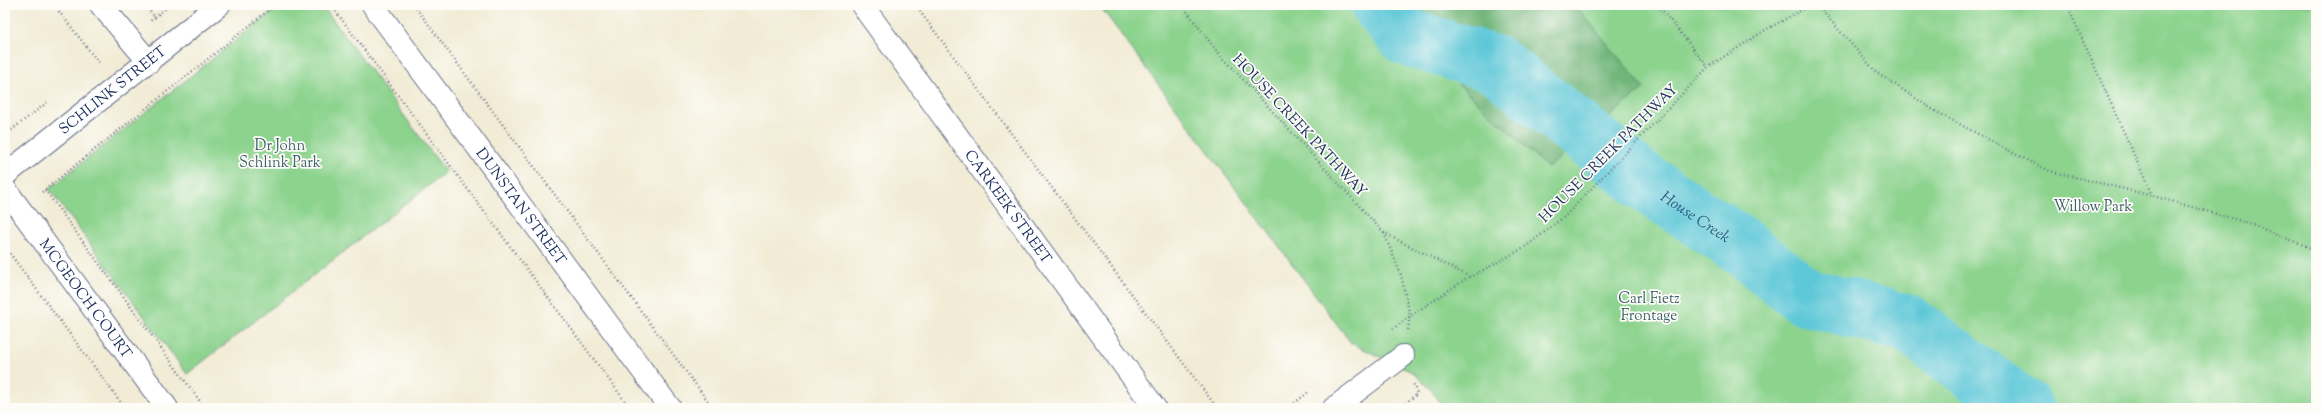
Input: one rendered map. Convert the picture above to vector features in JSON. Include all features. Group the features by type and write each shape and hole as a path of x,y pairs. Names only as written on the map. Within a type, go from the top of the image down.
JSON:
{"street":[{"path":"100,5 149,62"},
{"name":"SCHLINK STREET","path":"5,174 149,62 219,5"},
{"name":"DUNSTAN STREET","path":"373,5 670,408"},
{"name":"CARKEEK STREET","path":"862,5 1155,408"},
{"name":"MCGEOCH COURT","path":"5,189 19,210 167,408"},
{"path":"1334,408 1403,356"}],"path":[{"path":"54,5 100,63 94,68"},
{"path":"155,17 170,5"},
{"path":"19,210 275,5"},
{"path":"331,5 630,408"},
{"path":"414,5 712,408"},
{"path":"915,5 1217,408"},
{"name":"HOUSE CREEK PATHWAY","path":"1182,5 1216,50 1384,233 1470,277 1524,248 1565,216 1708,67 1761,33 1811,5"},
{"path":"1658,5 1708,67"},
{"path":"1817,5 1876,72 1899,89 1963,127 2050,171 2153,196 2245,222 2316,250"},
{"path":"2067,5 2153,196"},
{"path":"5,135 56,96"},
{"path":"45,190 205,408"},
{"path":"1384,233 1401,275 1410,316 1403,356"},
{"path":"5,246 125,408"},
{"path":"1410,316 1470,277"}],"green space":[{"name":"Dr John Schlink Park","path":"280,5 322,5 446,172 187,374 49,189"},
{"path":"1099,5 2316,5 2316,408 1444,408 1433,392 1412,372 1351,343"},
{"path":"1374,5 1575,5 1644,88 1548,168"}],"waterway":[{"name":"House Creek","path":"1380,5 1407,37 1497,65 1642,180 1741,246 1806,297 1907,323 2024,408"}],"park label":[{"name":"Willow Park","path":"2093,206"},
{"name":"Carl Fietz Frontage","path":"1649,306"}]}
